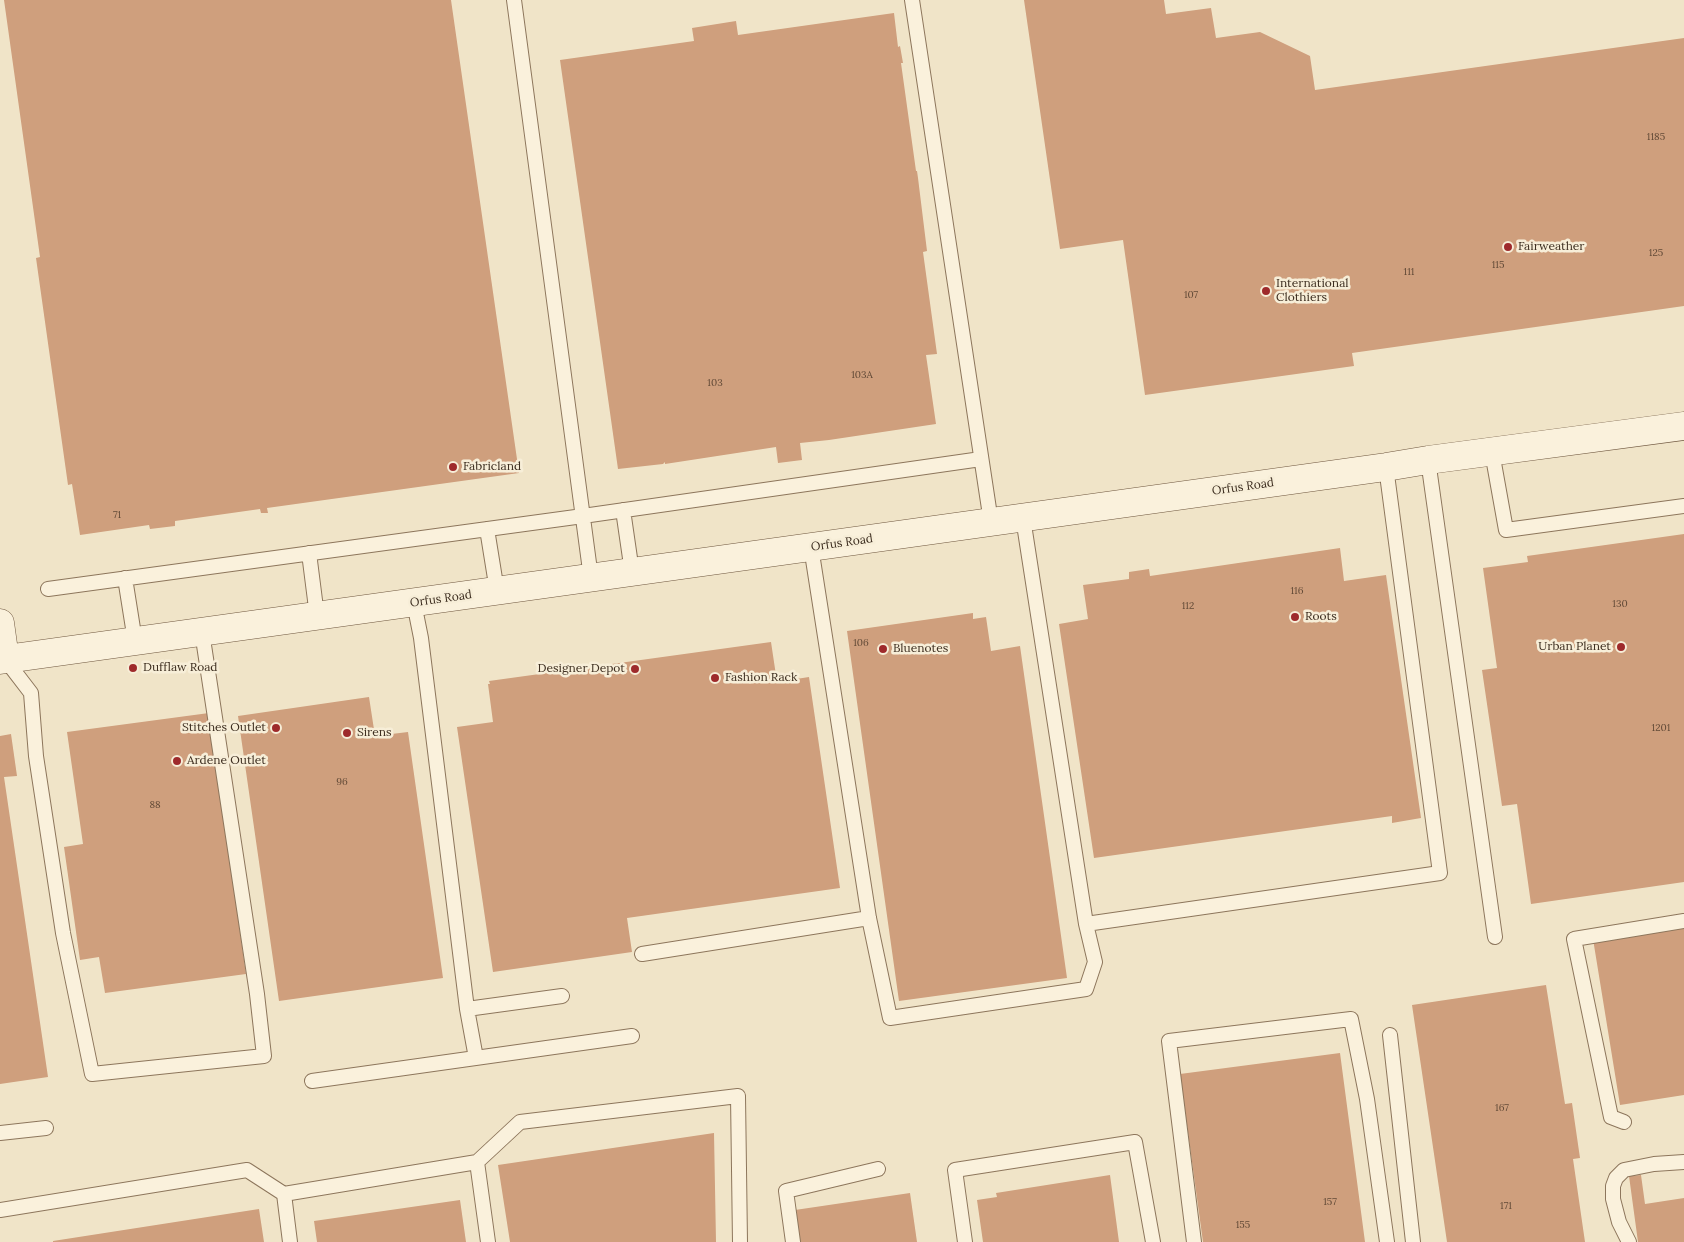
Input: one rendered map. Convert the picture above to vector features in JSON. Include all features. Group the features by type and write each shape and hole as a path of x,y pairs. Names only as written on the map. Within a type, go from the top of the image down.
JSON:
{"street":[{"name":"Orfus Road","path":"2,660 1428,460 1684,426"},
{"path":"0,623 2,660"}],"lane":[{"path":"514,0 591,578"},
{"path":"912,0 991,522"},
{"path":"1492,452 1506,530 1684,506"},
{"path":"48,589 583,516 981,459"},
{"path":"1428,460 1495,937"},
{"path":"1086,924 1440,872 1386,467"},
{"path":"623,510 632,572"},
{"path":"811,547 870,918 890,1018 1086,989 1095,962 1086,924 1023,518"},
{"path":"487,529 498,591"},
{"path":"309,553 317,616"},
{"path":"125,578 135,641"},
{"path":"414,602 467,1009 476,1058"},
{"path":"2,660 31,693 36,756 63,933 92,1074 264,1056 256,984 202,632"},
{"path":"642,954 870,918"},
{"path":"1624,1122 1611,1117 1574,939 1684,921"},
{"path":"467,1009 562,996"},
{"path":"1194,1242 1169,1041 1351,1019 1367,1099 1387,1242"},
{"path":"1390,1035 1413,1242"},
{"path":"312,1081 632,1036"},
{"path":"0,1210 247,1170 284,1194 477,1162 520,1122 738,1096 740,1242"},
{"path":"0,1133 46,1128"},
{"path":"965,1242 955,1170 1135,1142 1152,1242"},
{"path":"477,1162 488,1242"},
{"path":"1629,1242 1619,1222 1613,1199 1613,1186 1616,1178 1624,1170 1654,1164 1684,1162"},
{"path":"792,1242 786,1191 878,1169"},
{"path":"284,1194 290,1242"}],"building":[{"path":"4,0 451,0 519,473 267,508 268,513 261,513 260,509 175,521 175,526 150,529 149,525 80,535 72,484 68,485 36,258 40,257"},
{"path":"1024,0 1164,0 1166,14 1211,8 1216,38 1260,32 1310,56 1315,90 1684,38 1684,306 1352,353 1354,366 1145,395 1123,240 1060,249"},
{"path":"894,13 898,47 900,46 903,63 901,63 927,251 923,252 937,354 926,355 936,424 800,443 802,460 778,463 776,447 665,464 665,462 663,464 618,469 560,60 694,41 692,28 736,21 738,35"},
{"path":"1684,534 1684,882 1531,904 1517,804 1502,806 1482,670 1497,668 1483,568 1528,562 1527,556"},
{"path":"1340,548 1344,581 1386,575 1421,818 1392,823 1392,816 1094,858 1059,624 1088,619 1083,585 1129,579 1129,572 1149,569 1150,576"},
{"path":"973,613 973,619 986,617 991,651 1020,646 1067,978 899,1001 847,631"},
{"path":"771,642 777,682 809,677 840,888 627,918 632,952 493,972 457,727 493,722 489,681"},
{"path":"369,697 375,736 408,732 443,978 279,1001 238,716"},
{"path":"209,713 246,974 105,993 99,957 80,960 64,847 83,844 67,732"},
{"path":"11,734 17,776 4,777 48,1077 0,1084 0,736"},
{"path":"1684,924 1684,1095 1620,1105 1593,939"},
{"path":"1546,985 1565,1104 1572,1103 1580,1158 1573,1159 1585,1242 1447,1242 1412,1005"},
{"path":"1340,1053 1365,1242 1203,1242 1180,1074"},
{"path":"714,1133 716,1242 510,1242 498,1165"},
{"path":"1110,1175 1119,1242 983,1242 977,1200 997,1197 996,1193"},
{"path":"1641,1175 1645,1204 1684,1198 1684,1242 1638,1242 1629,1176"},
{"path":"910,1193 917,1242 799,1242 795,1210"},
{"path":"460,1200 466,1242 317,1242 314,1221"},
{"path":"259,1209 264,1242 53,1242 53,1241"}],"place":[{"name":"Fairweather","path":"1508,247"},
{"name":"International Clothiers","path":"1266,291"},
{"name":"Fabricland","path":"453,467"},
{"name":"Roots","path":"1295,617"},
{"name":"Urban Planet","path":"1621,647"},
{"name":"Bluenotes","path":"883,649"},
{"name":"Dufflaw Road","path":"133,668"},
{"name":"Designer Depot","path":"635,669"},
{"name":"Fashion Rack","path":"715,678"},
{"name":"Stitches Outlet","path":"276,728"},
{"name":"Sirens","path":"347,733"},
{"name":"Ardene Outlet","path":"177,761"}]}
